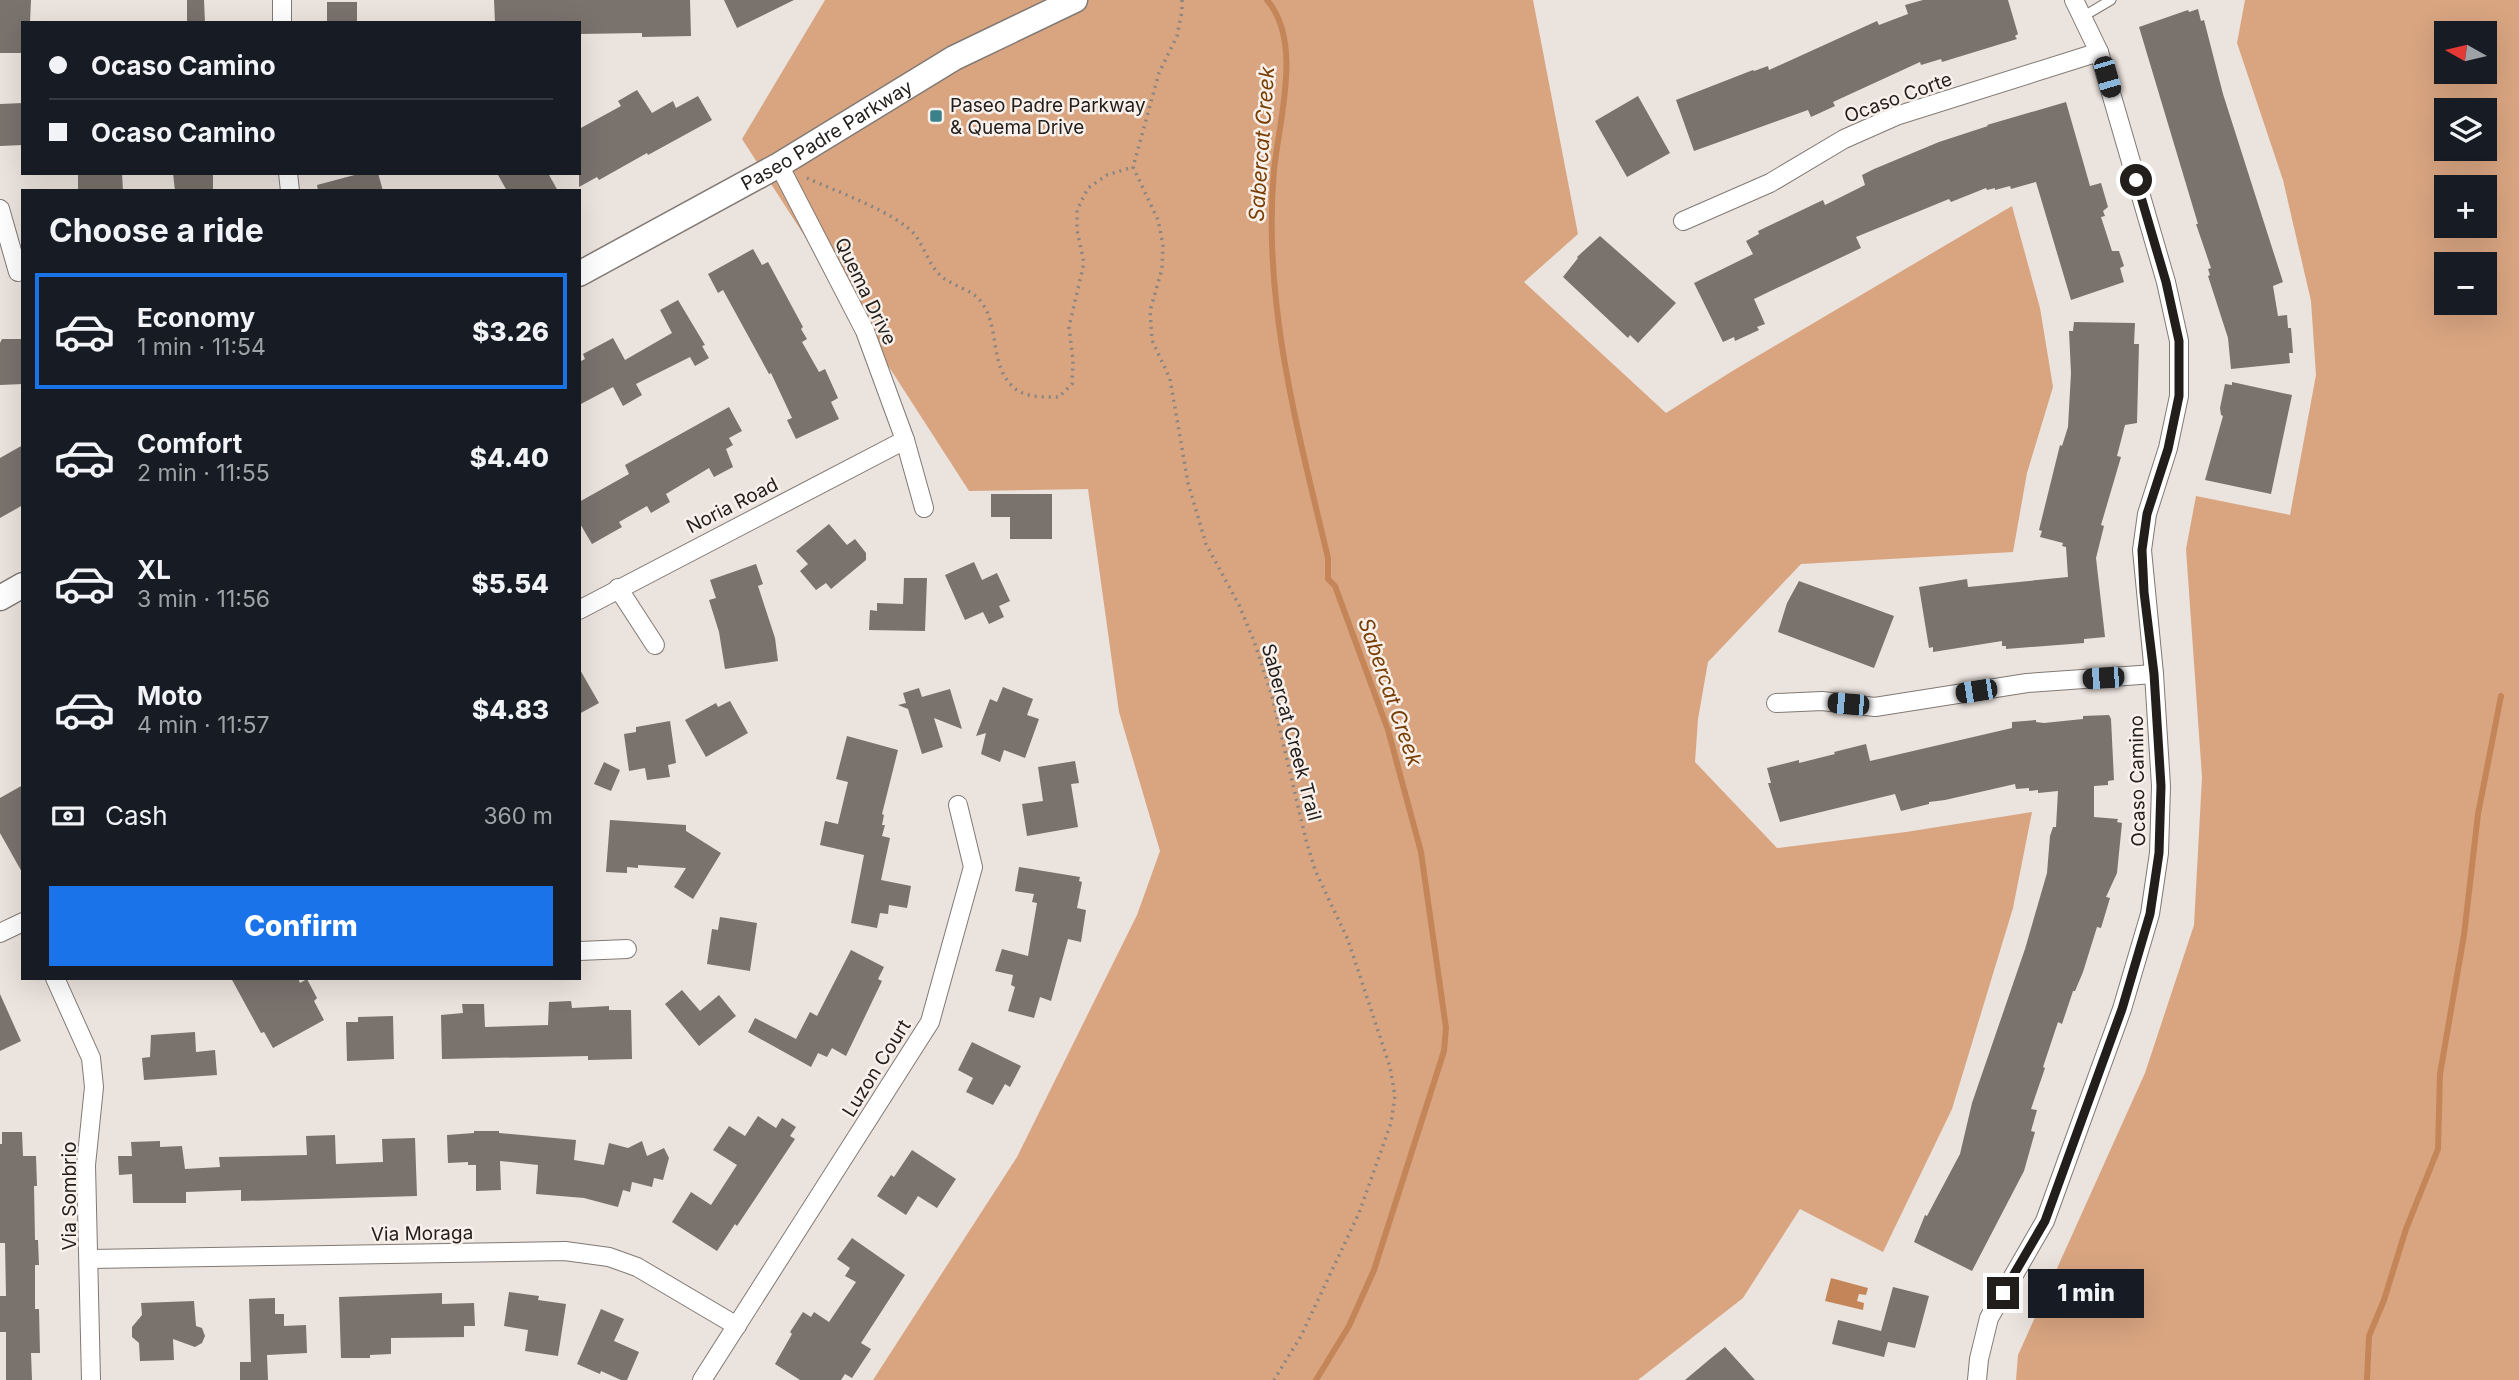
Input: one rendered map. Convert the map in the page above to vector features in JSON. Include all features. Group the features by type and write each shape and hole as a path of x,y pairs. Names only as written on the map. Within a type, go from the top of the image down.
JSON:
{"main road":[{"name":"Paseo Padre Parkway","path":"581,273 779,165 954,58 1075,0"},
{"path":"0,598 21,586"}],"street":[{"path":"282,0 282,21"},
{"name":"Ocaso Camino","path":"1977,1380 1989,1318 2045,1221 2122,1009 2150,914 2159,853 2161,786 2142,550 2147,514 2168,449 2179,396 2179,341 2166,282 2099,52 2074,0"},
{"name":"Ocaso Corte","path":"1683,221 1770,183 1844,139 1896,116 2099,52"},
{"name":"Quema Drive","path":"779,165 865,331 905,439 924,508"},
{"path":"0,209 18,272"},
{"name":"Noria Road","path":"581,609 905,439"},
{"path":"618,588 655,645"},
{"path":"1776,703 1822,701 1875,706 2027,683 2154,674"},
{"name":"Luzon Court","path":"702,1380 930,1022 973,867 958,805"},
{"path":"0,933 21,923"},
{"path":"581,951 627,949"},
{"name":"Via Sombrio","path":"56,980 91,1058 94,1087 86,1165 91,1380"},
{"name":"Via Moraga","path":"90,1259 565,1251 609,1256 637,1267 737,1326"}],"lane":[{"path":"2084,16 2111,0"}],"path":[{"path":"779,165 895,219 915,235 939,275 981,300 991,319 999,368 1014,388 1031,396 1059,397 1072,384 1073,360 1069,327 1084,263 1077,230 1077,210 1088,188 1107,175 1133,167 1159,74 1177,36 1182,0"},
{"name":"Sabercat Creek Trail","path":"1133,167 1158,220 1163,244 1162,269 1150,311 1152,340 1170,379 1188,483 1206,544 1239,605 1254,641 1272,696 1315,870 1348,940 1357,975 1390,1067 1395,1096 1391,1123 1359,1213 1301,1336 1274,1380"}],"shaded area":[{"path":"825,0 1533,0 1578,234 1524,282 1666,413 2012,206 2040,308 2053,387 2027,473 2013,552 1801,564 1708,662 1698,719 1695,762 1777,848 1906,832 2032,812 2013,908 1952,1109 1883,1252 1800,1209 1743,1298 1638,1380 873,1380 1017,1157 1137,915 1160,851 1119,712 1088,489 969,491 742,139"},
{"path":"2245,0 2519,0 2519,1380 2016,1380 2018,1355 2145,1073 2194,925 2202,777 2186,549 2196,496 2290,515 2316,375 2311,301 2283,180 2237,43"},
{"path":"1831,1278 1868,1288 1866,1295 1859,1294 1857,1301 1864,1303 1863,1310 1825,1301"}],"building":[{"path":"0,0 31,0 30,21 21,21 21,53 0,53"},
{"path":"187,0 204,0 205,21 187,21"},
{"path":"494,0 690,0 691,36 581,34 581,21 495,21"},
{"path":"724,0 794,0 737,28"},
{"path":"1923,0 2008,0 2017,39 1942,62 1941,59 1921,65 1920,62 1833,102 1835,106 1811,117 1808,110 1694,151 1676,100 1753,70 1768,66 1769,70 1877,21 1879,25 1908,14 1905,5"},
{"path":"327,2 357,2 357,21 327,21"},
{"path":"2198,9 2201,21 2204,20 2223,94 2283,282 2273,286 2278,316 2287,315 2288,328 2291,328 2293,353 2289,353 2290,363 2231,369 2228,338 2208,276 2208,269 2211,268 2139,27"},
{"path":"637,90 652,113 673,101 676,108 698,96 712,120 599,180 597,177 579,187 581,128 621,106 618,101"},
{"path":"1638,96 1670,153 1627,177 1595,121"},
{"path":"2066,102 2090,186 2101,183 2108,207 2103,211 2105,216 2101,217 2112,251 2119,251 2124,266 2120,268 2124,282 2071,300 2036,182 2011,189 2010,186 1995,190 1986,188 1951,202 1949,199 1856,237 1861,248 1754,299 1765,324 1757,327 1759,330 1735,341 1734,337 1723,342 1694,283 1753,254 1746,241 1759,234 1758,231 1823,200 1825,205 1865,185 1862,175 1874,169 1987,125"},
{"path":"21,103 21,145 0,146 0,104"},
{"path":"78,175 122,175 123,189 78,189"},
{"path":"173,175 213,175 213,189 175,189"},
{"path":"354,175 379,175 382,189 318,189 317,185"},
{"path":"498,175 549,175 557,189 506,189"},
{"path":"1600,236 1676,303 1638,343 1630,335 1628,338 1563,277 1577,257"},
{"path":"753,249 762,265 768,262 803,327 801,329 807,339 802,342 819,372 825,369 838,398 831,402 839,419 796,439 787,420 792,418 771,373 769,374 723,290 718,293 708,274"},
{"path":"678,300 705,345 702,346 709,358 695,366 690,357 636,384 642,395 623,406 613,387 581,404 581,361 585,359 583,354 613,338 625,360 672,333 660,310"},
{"path":"2074,322 2135,323 2134,344 2139,344 2137,423 2125,425 2117,456 2121,457 2101,525 2104,526 2096,558 2105,637 2084,639 2084,643 2006,649 2006,646 2002,646 2002,641 1933,652 1933,647 1929,648 1919,587 1967,579 1968,587 2068,577 2066,547 2062,546 2063,543 2040,537 2042,531 2039,530 2060,445 2062,446 2068,427 2071,373 2069,331 2073,331"},
{"path":"2,339 21,339 21,384 0,385"},
{"path":"2232,382 2292,395 2271,494 2205,480 2223,416 2220,408 2225,384 2232,385"},
{"path":"729,407 742,431 729,438 733,445 726,449 733,467 714,477 709,468 666,494 670,502 651,513 647,506 619,522 622,527 592,544 581,525 581,501 629,474 625,465"},
{"path":"21,446 21,506 0,518 0,458"},
{"path":"991,494 1052,494 1052,539 1010,539 1010,517 991,517"},
{"path":"829,524 847,545 855,539 866,553 866,560 831,589 826,583 816,590 800,571 808,564 796,551"},
{"path":"974,562 982,580 997,573 1010,601 999,606 1004,617 989,624 983,612 965,620 945,575"},
{"path":"756,564 763,584 758,586 775,638 778,661 725,669 719,632 709,600 716,598 710,580"},
{"path":"904,578 927,578 925,631 869,630 870,610 877,611 877,603 903,604"},
{"path":"1799,581 1894,616 1874,668 1778,632 1787,603"},
{"path":"581,672 599,703 581,713"},
{"path":"1003,687 1033,699 1027,715 1039,719 1025,758 1004,750 1000,762 981,754 986,733 976,736 990,699 997,702"},
{"path":"919,688 922,697 950,689 962,729 934,718 943,747 922,754 908,709 898,705 906,703 903,693"},
{"path":"730,701 748,733 706,757 685,720 716,703 718,707"},
{"path":"2109,715 2114,780 2108,781 2108,785 2094,786 2094,817 2118,819 2117,822 2122,823 2117,873 2106,897 2110,898 2101,928 2097,927 2083,972 2073,991 2062,1024 2058,1022 2043,1067 2045,1068 2031,1109 2037,1110 2031,1131 2035,1132 2024,1171 1972,1271 1914,1242 1925,1215 1927,1216 1960,1154 1972,1103 2025,949 2047,873 2050,836 2053,827 2056,827 2058,791 2038,793 2038,790 2029,791 2029,788 2016,789 2015,784 1929,802 1901,811 1895,794 1780,822 1768,783 1771,783 1767,768 1799,760 1799,763 1866,744 1870,761 2012,728 2012,722 2036,720 2044,723 2083,719 2083,716"},
{"path":"670,721 676,763 668,765 670,777 647,780 645,768 629,771 624,734 636,732 636,727"},
{"path":"847,736 898,750 882,814 882,825 885,825 882,836 890,838 881,880 911,886 907,908 889,905 888,914 880,913 877,928 851,923 864,855 820,845 825,821 838,824 848,782 836,779"},
{"path":"1075,761 1079,783 1071,784 1078,827 1027,836 1022,804 1043,801 1038,767"},
{"path":"604,762 620,770 611,791 594,784"},
{"path":"21,786 21,870 0,833 0,798"},
{"path":"610,820 686,825 686,831 721,853 693,899 674,887 686,868 638,865 638,868 627,867 627,873 606,872"},
{"path":"1019,867 1080,877 1079,881 1082,882 1077,908 1086,910 1081,942 1068,939 1051,1001 1040,997 1034,1018 1008,1011 1015,987 1011,985 1013,975 995,971 1002,949 1028,956 1037,903 1032,902 1034,894 1015,891"},
{"path":"720,917 757,923 750,971 707,964 712,929 718,930"},
{"path":"851,950 884,967 878,979 882,981 846,1056 832,1048 827,1057 818,1053 811,1067 748,1032 755,1018 796,1039 810,1012 817,1016"},
{"path":"232,980 299,980 300,983 308,980 324,1020 273,1048 264,1032 261,1033"},
{"path":"682,990 700,1011 719,995 736,1016 699,1046 665,1004"},
{"path":"0,994 21,1041 0,1051"},
{"path":"571,1001 572,1008 609,1006 609,1010 631,1010 632,1059 588,1060 588,1056 442,1059 441,1015 463,1013 462,1004 484,1004 485,1027 548,1025 549,1002"},
{"path":"393,1016 394,1059 347,1061 346,1022 358,1022 358,1017"},
{"path":"195,1032 196,1052 215,1050 217,1075 144,1080 142,1058 150,1057 151,1035"},
{"path":"972,1042 1021,1066 1010,1087 1005,1084 993,1105 966,1092 973,1078 958,1070"},
{"path":"758,1116 776,1128 782,1118 796,1127 790,1136 795,1139 737,1226 735,1224 717,1251 672,1222 691,1192 711,1205 737,1165 713,1150 729,1126 745,1136"},
{"path":"499,1131 576,1140 574,1160 604,1165 609,1143 628,1148 642,1141 647,1156 664,1148 669,1158 663,1180 654,1178 652,1187 632,1182 630,1192 623,1190 618,1207 584,1198 536,1194 538,1165 500,1161 501,1190 476,1191 476,1165 468,1165 468,1162 448,1163 447,1135"},
{"path":"2,1132 22,1132 23,1156 36,1156 35,1240 38,1240 39,1265 35,1265 35,1309 39,1309 40,1353 31,1353 32,1380 6,1380 6,1332 0,1332 0,1296 6,1296 5,1243 0,1243"},
{"path":"335,1135 336,1164 383,1162 382,1139 415,1138 417,1196 241,1201 241,1190 186,1192 186,1203 133,1203 132,1174 119,1175 118,1156 132,1156 131,1142 160,1141 160,1147 182,1146 185,1169 220,1167 219,1157 307,1155 306,1136"},
{"path":"912,1150 956,1179 937,1208 918,1196 906,1215 877,1196"},
{"path":"852,1238 905,1275 861,1343 871,1349 852,1378 845,1374 841,1380 800,1380 775,1364 803,1312 811,1317 814,1312 829,1322 856,1282 845,1276 850,1268 837,1259"},
{"path":"1893,1287 1929,1296 1915,1348 1888,1342 1884,1357 1832,1344 1838,1320 1881,1331"},
{"path":"509,1292 539,1296 538,1300 566,1304 558,1356 525,1351 528,1330 504,1326"},
{"path":"442,1293 442,1304 474,1303 475,1326 464,1326 464,1337 391,1338 391,1354 370,1355 370,1358 341,1358 339,1297"},
{"path":"275,1298 275,1314 284,1314 284,1326 306,1325 307,1353 267,1355 268,1380 240,1380 240,1362 251,1362 249,1299"},
{"path":"194,1301 196,1326 202,1328 205,1336 202,1343 195,1347 173,1339 174,1360 140,1361 139,1343 132,1337 132,1327 142,1315 141,1303"},
{"path":"601,1309 624,1319 614,1341 639,1352 627,1380 601,1371 600,1374 577,1364"},
{"path":"1725,1347 1755,1380 1685,1380 1710,1359"}],"waterway":[{"name":"Sabercat Creek","path":"1267,0 1278,17 1284,37 1286,59 1286,82 1274,170 1272,219 1273,268 1285,366 1328,558 1328,579 1335,586 1388,730 1421,852 1446,1028 1444,1051 1374,1270 1349,1326 1316,1380"},
{"path":"2367,1380 2369,1336 2384,1300 2406,1229 2438,1149 2440,1074 2464,935 2478,814 2501,696"}],"place":[{"name":"Paseo Padre Parkway & Quema Drive","path":"936,116"}],"route":[{"path":"2003,1293 2045,1221 2122,1009 2150,914 2159,853 2161,786 2142,550 2147,514 2168,449 2179,396 2179,341 2166,282 2136,180"}]}
